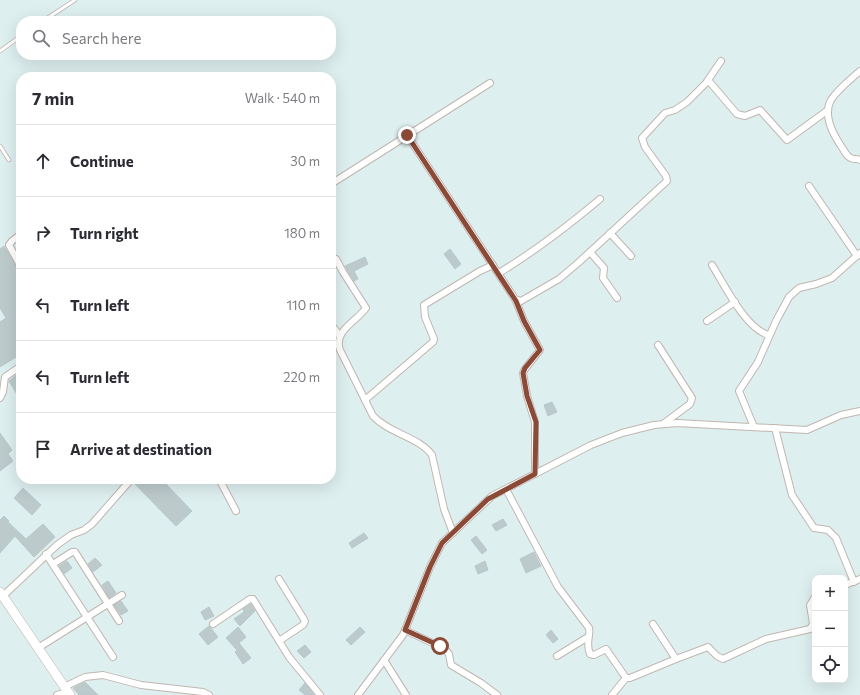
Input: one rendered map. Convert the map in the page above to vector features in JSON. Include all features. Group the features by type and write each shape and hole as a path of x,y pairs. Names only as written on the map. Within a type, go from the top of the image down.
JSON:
{"main road":[{"path":"1,594 67,691"}],"street":[{"path":"516,301 521,301 554,282 590,252 667,182 666,176 645,147 642,138 665,113 675,110 683,105 708,80 721,61"},
{"path":"860,71 837,92 830,101 828,110 830,124 837,139 848,156 860,160"},
{"path":"708,80 737,114 745,116 760,110 787,140 828,110"},
{"path":"336,181 490,83"},
{"path":"407,135 499,273 516,301 524,321 540,350 525,368 523,373 527,396 536,422 535,474"},
{"path":"754,427 739,391 758,362 765,334 793,292 799,288 832,278 858,255 809,186"},
{"path":"499,273 532,253 570,225 600,199"},
{"path":"610,233 631,256"},
{"path":"16,238 9,245 16,257"},
{"path":"590,252 604,268 603,278 617,298"},
{"path":"336,259 366,308 339,335 338,342 340,350 373,416 381,425 418,443 428,450 432,456 444,509 453,533"},
{"path":"365,400 434,342 425,317 424,305 480,271 493,265"},
{"path":"712,265 744,316 765,334"},
{"path":"707,321 735,302"},
{"path":"336,331 339,335"},
{"path":"658,345 692,398 690,404 663,424"},
{"path":"0,398 3,392 5,376 16,369"},
{"path":"358,695 405,630 436,554 442,543 488,499 604,440 622,433 663,424 677,423 807,430 841,415 860,411"},
{"path":"775,428 792,495 814,528 828,530 836,538 857,580"},
{"path":"1,594 57,545 71,535 84,530 92,524 127,484"},
{"path":"221,484 236,511"},
{"path":"506,489 558,587 589,628 590,632 588,637 590,654 594,655 606,649 626,678"},
{"path":"53,564 72,552 75,552 119,621"},
{"path":"46,554 112,657"},
{"path":"279,579 305,621 303,625 279,641"},
{"path":"38,648 122,595"},
{"path":"213,624 250,599 253,599 289,658 320,695"},
{"path":"612,695 626,678 634,677 708,647 720,658 727,658 766,639 810,629 813,624 810,605 812,602"},
{"path":"653,624 676,660"},
{"path":"405,630 445,649 449,654 451,665 481,683 497,695"},
{"path":"557,656 588,637"},
{"path":"384,660 406,694"},
{"path":"57,695 67,691 85,677 103,675 141,685 204,692 209,695"}],"lane":[{"path":"51,16 75,0"},
{"path":"0,51 16,40"},
{"path":"0,146 9,160"}],"building":[{"path":"4,246 16,266 16,357 0,367 0,322 6,318 0,308 0,249"},
{"path":"450,249 461,264 455,269 444,254"},
{"path":"365,257 368,264 354,271 358,279 354,281 345,266"},
{"path":"16,375 16,393 9,381"},
{"path":"552,402 557,412 548,416 544,405"},
{"path":"0,433 12,450 8,454 13,461 0,471"},
{"path":"135,484 166,484 192,511 176,526"},
{"path":"23,488 41,505 32,515 14,498"},
{"path":"4,516 9,521 8,522 26,539 43,524 55,537 34,557 15,536 0,553 0,520"},
{"path":"503,519 507,525 496,531 492,525"},
{"path":"364,533 368,538 352,548 349,543"},
{"path":"476,536 487,550 482,554 471,540"},
{"path":"534,552 541,566 526,573 520,559"},
{"path":"95,558 102,565 93,572 88,564"},
{"path":"67,561 72,568 64,574 59,566"},
{"path":"485,561 488,570 478,574 475,566"},
{"path":"108,581 116,593 109,598 102,585"},
{"path":"121,601 128,611 121,615 114,605"},
{"path":"251,604 255,611 240,626 234,619 244,612 243,609"},
{"path":"209,607 214,616 205,620 201,612"},
{"path":"209,626 218,637 208,645 199,634"},
{"path":"238,627 246,637 239,643 251,658 243,664 235,652 237,650 226,638"},
{"path":"360,627 365,632 351,645 346,640"},
{"path":"551,630 558,639 553,643 546,635"},
{"path":"305,645 311,652 304,658 297,651"},
{"path":"85,682 98,695 79,695 73,688"},
{"path":"305,683 314,695 305,695 299,690"}],"route":[{"path":"407,135 499,273 515,299 521,316 540,348 539,354 525,368 523,373 525,390 536,422 535,474 492,496 442,543 417,597 405,630 440,646"}]}
